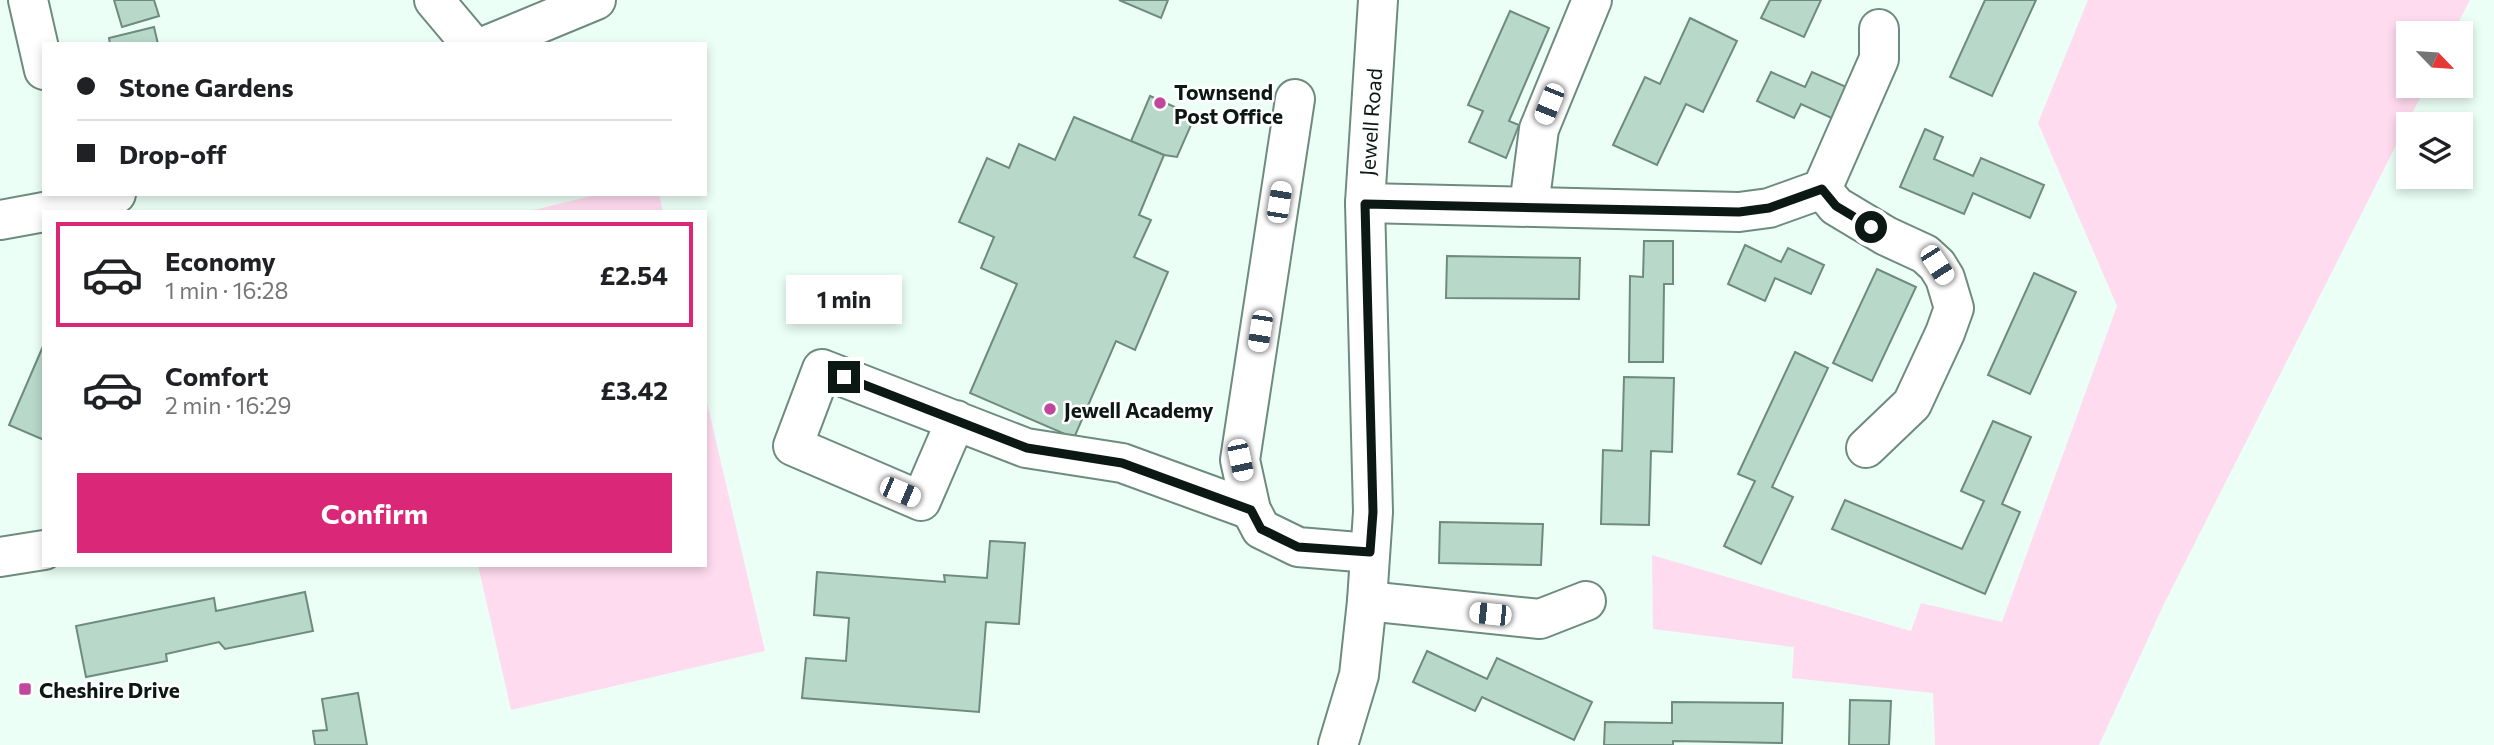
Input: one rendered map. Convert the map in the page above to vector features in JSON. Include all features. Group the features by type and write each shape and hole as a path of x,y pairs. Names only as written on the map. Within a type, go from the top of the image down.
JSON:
{"street":[{"path":"28,0 42,61"},
{"path":"434,0 469,42"},
{"path":"495,42 596,0"},
{"name":"Jewell Road","path":"1338,745 1359,675 1373,512 1365,204 1378,0"},
{"path":"1529,206 1539,130 1592,0"},
{"path":"1365,204 1739,212 1769,208 1822,189 1879,58 1878,29"},
{"path":"1295,99 1240,460 1251,510 1261,529 1298,547 1370,552"},
{"path":"1822,189 1836,206 1886,236 1926,254 1945,278 1954,308 1912,404 1866,448"},
{"path":"59,206 106,196"},
{"path":"0,220 42,210"},
{"path":"956,420 1027,448 1122,463 1251,510"},
{"path":"0,557 42,550"},
{"path":"1367,601 1540,619 1586,601"}],"shaded area":[{"path":"2088,0 2470,0 2459,21 2396,21 2396,98 2420,98 2413,112 2396,112 2396,145 2164,604 2099,745 1935,745 1933,693 1792,678 1794,647 1653,629 1652,555 1911,631 1921,603 2002,622 2117,306 2038,123"},
{"path":"592,196 659,196 663,210 533,210"},
{"path":"707,403 765,651 511,710 478,567 707,567"}],"building":[{"path":"114,0 154,0 159,16 122,27"},
{"path":"1119,0 1168,0 1161,18"},
{"path":"1770,0 1821,0 1804,37 1761,18"},
{"path":"1985,0 2036,0 1992,96 1950,77"},
{"path":"1510,11 1549,28 1509,121 1519,125 1506,158 1469,142 1483,111 1468,105"},
{"path":"1690,18 1737,41 1703,112 1686,104 1657,165 1613,145 1645,77 1660,84"},
{"path":"154,27 158,42 110,42 109,38"},
{"path":"1771,72 1805,87 1812,72 1851,89 1836,120 1801,104 1794,118 1757,101"},
{"path":"1150,96 1195,116 1177,157 1164,155 1131,141"},
{"path":"1074,117 1164,155 1139,215 1151,220 1134,257 1168,272 1135,350 1116,341 1074,438 970,393 1017,284 981,268 994,237 959,222 987,158 1009,168 1019,144 1055,160"},
{"path":"1925,129 1943,137 1934,159 1973,176 1981,158 2044,185 2030,218 1973,193 1964,214 1900,187"},
{"path":"1644,241 1673,241 1673,284 1664,284 1663,362 1629,362 1630,276 1643,277"},
{"path":"1745,245 1781,262 1788,248 1824,265 1811,294 1775,278 1765,301 1728,284"},
{"path":"1447,256 1580,258 1579,299 1446,298"},
{"path":"1877,269 1916,287 1872,381 1833,363"},
{"path":"2034,273 2076,292 2030,394 1988,375"},
{"path":"42,349 42,439 9,425"},
{"path":"1795,352 1828,368 1772,487 1793,497 1761,564 1724,546 1755,481 1738,474"},
{"path":"1624,377 1674,378 1672,452 1651,451 1649,525 1601,524 1603,450 1622,451"},
{"path":"1993,421 2031,437 2002,504 2020,512 1985,594 1832,529 1845,500 1962,549 1984,501 1961,491"},
{"path":"1440,522 1543,524 1541,565 1439,563"},
{"path":"990,541 1025,543 1019,624 986,622 979,712 802,698 806,658 846,661 849,618 814,615 817,572 945,582 944,575 987,578"},
{"path":"305,592 313,631 225,649 219,642 166,654 167,661 86,677 76,626 214,598 216,611"},
{"path":"1427,651 1487,679 1497,658 1592,702 1574,740 1482,697 1475,711 1413,682"},
{"path":"358,693 367,745 315,745 313,731 327,730 322,699"},
{"path":"1850,700 1891,701 1889,745 1849,745"},
{"path":"1672,702 1783,703 1782,743 1673,741 1673,745 1604,745 1605,722 1672,723"}],"place":[{"name":"Townsend Post Office","path":"1160,103"},
{"name":"Jewell Academy","path":"1050,409"},
{"name":"Cheshire Drive","path":"25,689"}],"route":[{"path":"844,377 1027,448 1122,463 1251,510 1261,529 1298,547 1370,552 1373,512 1365,204 1739,212 1769,208 1822,189 1836,206 1871,227"}]}
